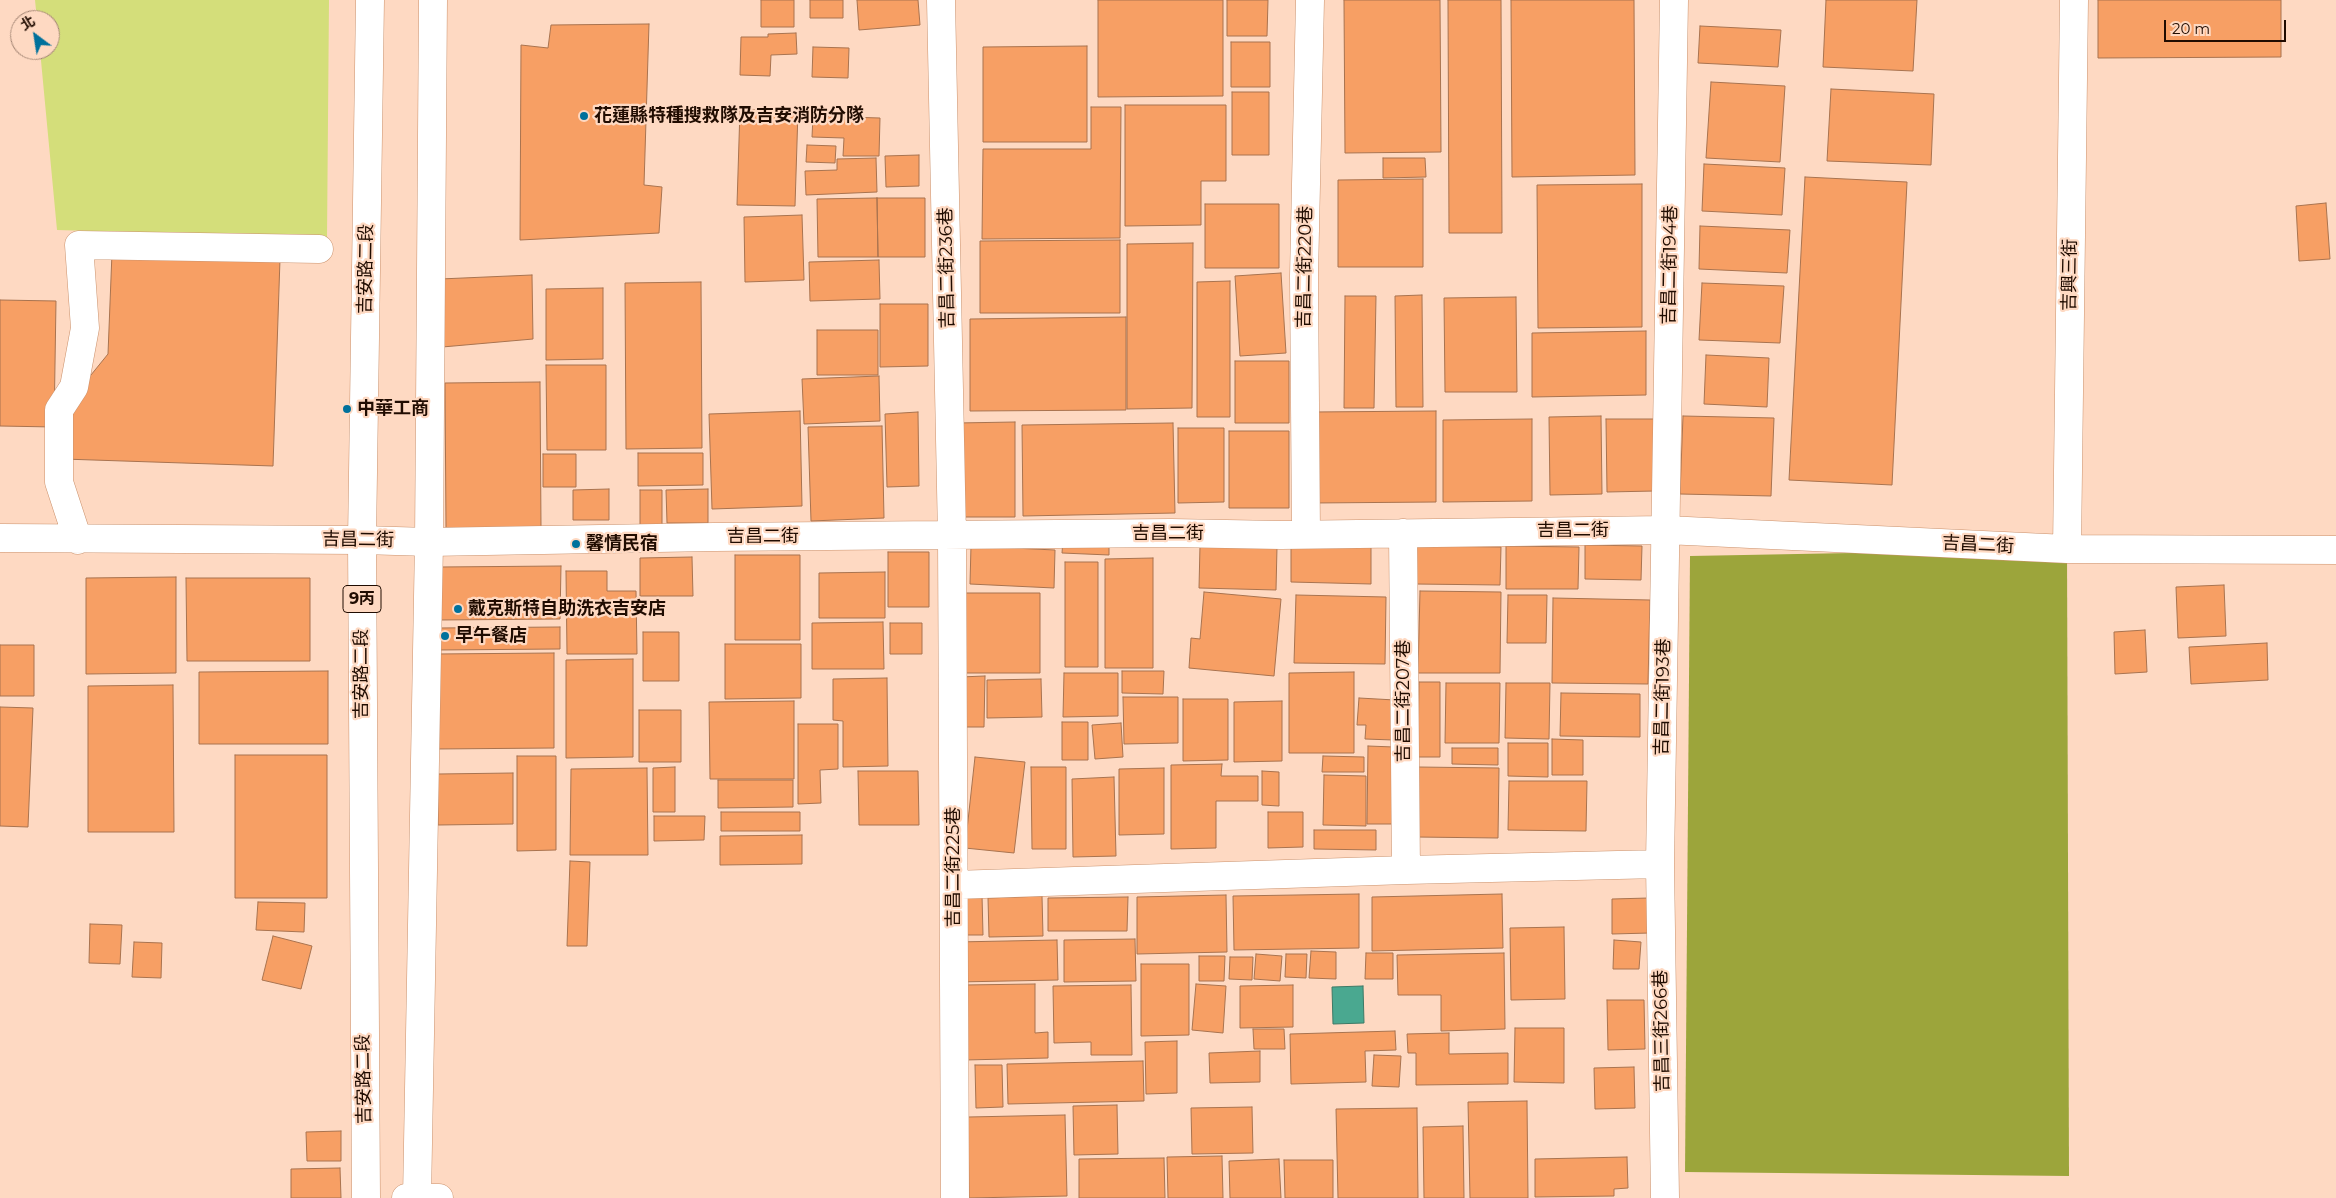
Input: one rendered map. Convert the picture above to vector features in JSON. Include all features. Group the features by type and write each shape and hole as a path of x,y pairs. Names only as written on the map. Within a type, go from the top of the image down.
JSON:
{"street":[{"name":"吉安路二段","path":"366,1198 362,540 370,0"},
{"path":"417,1198 429,542 433,0"},
{"name":"吉昌二街236巷","path":"942,0 952,536"},
{"name":"吉昌二街220巷","path":"1306,534 1304,276 1310,0"},
{"name":"吉昌二街194巷","path":"1666,530 1674,0"},
{"name":"吉興三街","path":"2066,549 2074,0"},
{"path":"78,540 60,482 59,410 74,387 86,328 79,245 319,249"},
{"name":"吉昌二街","path":"0,538 429,542 1666,530 2066,549 2336,550"},
{"name":"吉昌二街193巷","path":"1660,864 1666,530"},
{"name":"吉昌二街207巷","path":"1403,532 1406,870"},
{"name":"吉昌二街225巷","path":"952,536 955,1198"},
{"path":"954,885 1406,870 1660,864"},
{"name":"吉昌三街266巷","path":"1660,864 1665,1198"},
{"path":"406,1198 439,1198"}],"green space":[{"path":"35,0 329,0 327,238 57,230 41,60 60,60 60,10 36,10"},
{"path":"2067,549 2069,1176 1685,1172 1690,556"}],"water":[{"path":"1363,986 1364,1023 1333,1024 1332,987"}],"building":[{"path":"761,0 794,0 794,27 761,27"},
{"path":"810,0 843,0 843,18 810,18"},
{"path":"857,0 918,0 920,25 859,30"},
{"path":"1098,0 1223,0 1223,96 1098,97"},
{"path":"1227,0 1268,0 1267,36 1227,36"},
{"path":"1344,0 1440,0 1441,152 1345,153"},
{"path":"1448,0 1501,0 1502,233 1449,233"},
{"path":"1511,0 1634,0 1635,175 1512,177"},
{"path":"1826,0 1917,0 1913,71 1823,67"},
{"path":"2098,0 2281,0 2281,57 2098,58"},
{"name":"花蓮縣特種搜救隊及吉安消防分隊","path":"649,24 644,185 662,187 659,233 520,240 521,45 548,48 551,25"},
{"path":"1700,26 1781,30 1778,67 1698,63"},
{"path":"796,33 797,54 771,55 770,76 740,75 741,37 768,37 768,34"},
{"path":"1231,42 1270,42 1270,87 1231,87"},
{"path":"1087,46 1087,142 983,142 983,47"},
{"path":"813,47 849,48 848,78 812,77"},
{"path":"1711,82 1785,86 1780,162 1706,158"},
{"path":"1831,89 1934,94 1931,165 1827,161"},
{"path":"1232,92 1269,92 1269,155 1232,155"},
{"path":"1125,105 1226,105 1226,181 1201,181 1201,225 1125,226"},
{"path":"1091,107 1121,107 1120,238 982,239 983,149 1091,149"},
{"path":"740,109 798,111 795,206 737,205"},
{"path":"813,116 880,118 879,156 843,156 844,138 812,137"},
{"path":"807,145 836,146 835,163 806,162"},
{"path":"919,155 919,186 886,187 885,156"},
{"path":"876,158 877,192 806,195 805,171 837,170 837,159"},
{"path":"1383,158 1425,158 1426,177 1383,178"},
{"path":"1704,164 1785,168 1782,215 1702,211"},
{"path":"1805,177 1907,182 1892,485 1789,480"},
{"path":"1423,179 1423,267 1338,267 1338,180"},
{"path":"1642,184 1642,327 1538,328 1537,185"},
{"path":"877,198 925,198 925,257 878,257"},
{"path":"877,198 878,257 818,257 817,199"},
{"path":"2326,203 2330,259 2299,261 2296,206"},
{"path":"1205,204 1279,204 1279,268 1205,268"},
{"path":"802,215 804,280 745,282 744,217"},
{"path":"1700,226 1790,230 1787,273 1699,269"},
{"path":"1120,240 1120,313 980,313 980,241"},
{"path":"1193,243 1192,408 1127,409 1127,244"},
{"path":"112,253 280,259 273,466 63,459 65,407 108,354"},
{"path":"879,260 880,299 810,301 809,262"},
{"path":"1281,273 1286,353 1240,356 1235,276"},
{"path":"532,275 533,339 431,348 440,279"},
{"path":"1230,281 1230,417 1197,417 1197,282"},
{"path":"701,282 702,448 626,449 625,283"},
{"path":"1702,283 1784,286 1780,343 1699,340"},
{"path":"603,288 603,359 546,360 546,289"},
{"path":"1422,295 1423,407 1396,407 1395,296"},
{"path":"1345,296 1376,296 1374,408 1344,408"},
{"path":"1516,297 1517,392 1445,392 1444,298"},
{"path":"0,300 56,301 54,427 0,426"},
{"path":"880,304 928,304 928,366 880,367"},
{"path":"1126,317 1126,410 970,411 970,319"},
{"path":"817,330 878,330 878,375 817,375"},
{"path":"1646,331 1646,395 1532,397 1532,333"},
{"path":"1706,355 1769,358 1767,407 1704,404"},
{"path":"1235,361 1289,361 1289,423 1235,423"},
{"path":"546,365 606,365 606,450 547,450"},
{"path":"879,376 880,421 804,424 802,379"},
{"path":"540,382 541,527 446,528 445,383"},
{"path":"800,411 802,506 712,509 709,414"},
{"path":"1436,411 1436,502 1313,503 1313,412"},
{"path":"918,412 919,486 887,487 885,414"},
{"path":"1601,416 1602,494 1550,495 1549,417"},
{"path":"1683,416 1774,418 1771,496 1680,494"},
{"path":"1532,419 1532,501 1443,502 1443,420"},
{"path":"1606,419 1655,419 1655,491 1607,492"},
{"path":"1015,422 1015,517 957,517 957,423"},
{"path":"1173,423 1175,513 1023,516 1022,425"},
{"path":"882,426 884,518 811,521 808,427"},
{"path":"1178,428 1224,428 1224,502 1178,503"},
{"path":"1229,431 1289,431 1289,508 1229,508"},
{"path":"638,453 703,453 703,485 638,486"},
{"path":"543,454 576,454 576,487 543,487"},
{"path":"609,489 609,520 573,520 573,490"},
{"path":"708,489 708,523 667,523 666,490"},
{"path":"640,490 662,490 662,526 640,526"},
{"path":"1063,540 1109,542 1109,555 1062,553"},
{"path":"1585,545 1642,546 1641,580 1585,579"},
{"path":"971,546 1055,550 1054,588 970,584"},
{"path":"1200,546 1277,547 1276,590 1199,588"},
{"path":"1291,546 1371,547 1371,584 1291,582"},
{"path":"1415,546 1501,547 1500,585 1415,584"},
{"path":"1506,546 1579,547 1578,589 1506,589"},
{"path":"888,552 929,552 929,607 888,607"},
{"path":"735,555 800,555 800,640 735,640"},
{"path":"692,557 693,596 640,596 640,558"},
{"path":"1153,558 1153,668 1105,668 1105,559"},
{"path":"1065,562 1098,562 1098,667 1065,667"},
{"path":"561,566 560,619 439,620 439,567"},
{"path":"566,571 607,571 607,591 636,591 637,654 567,654"},
{"path":"885,572 885,618 819,618 819,573"},
{"path":"176,577 176,673 86,674 86,578"},
{"path":"186,578 310,578 310,661 187,661"},
{"path":"2224,585 2226,636 2178,638 2176,587"},
{"path":"1420,591 1501,592 1500,673 1418,673"},
{"path":"1204,592 1281,599 1274,676 1189,668 1191,638 1200,639"},
{"path":"960,593 1040,593 1040,673 960,673"},
{"path":"1296,595 1386,597 1385,664 1294,663"},
{"path":"1508,595 1547,595 1546,643 1507,643"},
{"path":"1553,598 1650,600 1648,684 1552,683"},
{"path":"883,622 884,669 812,669 812,623"},
{"path":"890,623 922,623 922,654 890,654"},
{"path":"560,627 560,649 438,650 438,628"},
{"path":"2145,630 2147,672 2115,674 2114,632"},
{"path":"643,632 679,632 679,681 643,681"},
{"path":"2267,643 2268,680 2191,684 2189,647"},
{"path":"725,644 801,644 801,698 725,699"},
{"path":"0,645 34,645 34,696 0,696"},
{"path":"554,653 554,748 435,749 435,654"},
{"path":"633,659 633,757 566,758 566,660"},
{"path":"328,671 328,744 199,744 199,672"},
{"path":"1122,671 1164,671 1163,694 1122,693"},
{"path":"1354,672 1354,753 1289,753 1289,673"},
{"path":"1064,673 1118,673 1118,716 1063,717"},
{"path":"985,676 984,727 960,727 960,677"},
{"path":"887,678 888,766 843,767 843,721 833,720 833,679"},
{"path":"1041,679 1042,717 987,718 987,680"},
{"path":"1419,682 1440,682 1440,757 1418,757"},
{"path":"1446,683 1500,683 1499,743 1445,743"},
{"path":"1506,683 1550,683 1549,739 1505,738"},
{"path":"173,685 174,832 88,832 88,686"},
{"path":"1561,693 1640,694 1640,737 1560,736"},
{"path":"1123,697 1178,697 1178,743 1124,744"},
{"path":"1359,698 1395,700 1393,740 1365,739 1366,725 1357,725"},
{"path":"1183,699 1228,699 1228,760 1183,761"},
{"path":"794,701 794,779 710,779 709,702"},
{"path":"1282,701 1282,761 1234,762 1234,702"},
{"path":"0,707 33,708 28,827 0,826"},
{"path":"639,710 681,710 681,762 639,762"},
{"path":"1062,722 1088,722 1088,760 1062,760"},
{"path":"1121,723 1123,757 1095,759 1092,725"},
{"path":"798,724 838,724 838,769 820,770 821,803 798,804"},
{"path":"1552,739 1583,740 1583,775 1552,775"},
{"path":"1508,743 1548,743 1548,777 1508,776"},
{"path":"1368,746 1394,747 1393,824 1367,824"},
{"path":"1452,748 1498,748 1498,765 1452,764"},
{"path":"235,755 327,755 327,898 235,898"},
{"path":"517,756 556,756 556,850 517,851"},
{"path":"1323,756 1364,757 1364,772 1322,772"},
{"path":"975,757 1025,762 1014,853 965,848"},
{"path":"1222,764 1221,776 1258,776 1258,801 1216,801 1216,848 1171,849 1171,765"},
{"path":"675,767 675,812 653,812 653,768"},
{"path":"1031,767 1066,767 1066,849 1032,849"},
{"path":"1417,767 1499,768 1498,838 1416,837"},
{"path":"647,768 648,855 570,855 571,769"},
{"path":"1164,768 1164,834 1119,835 1119,769"},
{"path":"858,771 918,771 919,825 859,825"},
{"path":"1262,771 1279,772 1279,806 1262,805"},
{"path":"513,773 513,824 438,825 438,774"},
{"path":"1324,775 1366,776 1366,826 1323,825"},
{"path":"1114,777 1116,856 1073,857 1072,779"},
{"path":"718,780 793,780 793,807 718,808"},
{"path":"1509,781 1587,781 1586,831 1508,830"},
{"path":"721,812 800,812 800,831 721,831"},
{"path":"1268,812 1303,812 1303,847 1268,848"},
{"path":"654,816 705,816 704,840 654,841"},
{"path":"1314,830 1376,830 1376,850 1314,849"},
{"path":"802,835 802,864 720,865 720,836"},
{"path":"570,861 590,862 587,946 567,946"},
{"path":"1359,894 1359,948 1234,950 1233,896"},
{"path":"1502,894 1503,948 1372,951 1372,897"},
{"path":"982,895 983,935 958,935 957,896"},
{"path":"1226,895 1227,952 1137,954 1137,897"},
{"path":"1042,896 1043,936 989,937 988,898"},
{"path":"1128,897 1127,931 1048,931 1048,898"},
{"path":"1649,898 1650,933 1612,934 1612,899"},
{"path":"258,902 305,903 304,932 256,930"},
{"path":"90,924 122,925 120,964 89,963"},
{"path":"1564,927 1565,999 1511,1000 1510,928"},
{"path":"273,936 312,946 301,989 262,980"},
{"path":"1135,939 1136,981 1064,982 1064,940"},
{"path":"1057,940 1058,980 957,982 956,942"},
{"path":"1614,940 1641,942 1639,969 1613,969"},
{"path":"134,942 162,943 161,978 132,977"},
{"path":"1311,951 1336,952 1336,979 1309,978"},
{"path":"1366,953 1393,953 1393,979 1365,979"},
{"path":"1504,953 1505,1029 1441,1031 1441,995 1398,995 1397,955"},
{"path":"1256,954 1282,956 1280,981 1254,979"},
{"path":"1286,954 1307,954 1306,978 1285,977"},
{"path":"1199,956 1225,956 1224,981 1199,981"},
{"path":"1230,957 1253,957 1252,980 1229,979"},
{"path":"1141,964 1189,964 1189,1035 1141,1036"},
{"path":"1035,984 1035,1033 1048,1032 1048,1058 965,1060 964,985"},
{"path":"1196,984 1226,986 1223,1033 1192,1030"},
{"path":"1131,985 1132,1055 1091,1055 1091,1042 1054,1043 1053,986"},
{"path":"1293,985 1293,1027 1240,1028 1240,986"},
{"path":"1607,1000 1644,1000 1645,1049 1608,1050"},
{"path":"1515,1028 1564,1028 1564,1083 1514,1082"},
{"path":"1253,1029 1284,1029 1285,1049 1254,1049"},
{"path":"1395,1031 1396,1050 1365,1051 1366,1082 1291,1084 1290,1034"},
{"path":"1449,1033 1449,1054 1508,1053 1508,1084 1416,1085 1416,1053 1408,1053 1407,1034"},
{"path":"1177,1041 1177,1093 1146,1094 1145,1042"},
{"path":"1260,1051 1260,1082 1210,1083 1209,1053"},
{"path":"1374,1055 1401,1056 1399,1087 1372,1086"},
{"path":"1143,1061 1144,1101 1008,1104 1007,1064"},
{"path":"975,1065 1002,1065 1003,1107 976,1108"},
{"path":"1634,1067 1635,1108 1595,1109 1594,1068"},
{"path":"1527,1101 1528,1198 1470,1198 1468,1102"},
{"path":"1117,1105 1118,1154 1074,1155 1073,1106"},
{"path":"1252,1107 1253,1153 1192,1154 1191,1108"},
{"path":"1417,1108 1418,1198 1338,1198 1336,1109"},
{"path":"1065,1115 1067,1196 969,1198 968,1117"},
{"path":"1463,1126 1464,1198 1424,1198 1423,1127"},
{"path":"341,1131 341,1161 307,1161 306,1132"},
{"path":"1222,1156 1223,1198 1168,1198 1167,1157"},
{"path":"1627,1157 1628,1188 1614,1189 1614,1196 1535,1197 1535,1159"},
{"path":"1164,1158 1165,1198 1079,1198 1079,1159"},
{"path":"1279,1159 1281,1198 1230,1198 1229,1161"},
{"path":"1284,1160 1333,1160 1333,1198 1285,1198"},
{"path":"340,1168 341,1198 291,1198 291,1169"}],"place":[{"name":"花蓮縣特種搜救隊及吉安消防分隊","path":"584,116"},
{"name":"中華工商","path":"347,409"},
{"name":"馨情民宿","path":"576,544"},
{"name":"戴克斯特自助洗衣吉安店","path":"458,609"},
{"name":"早午餐店","path":"445,636"}]}
